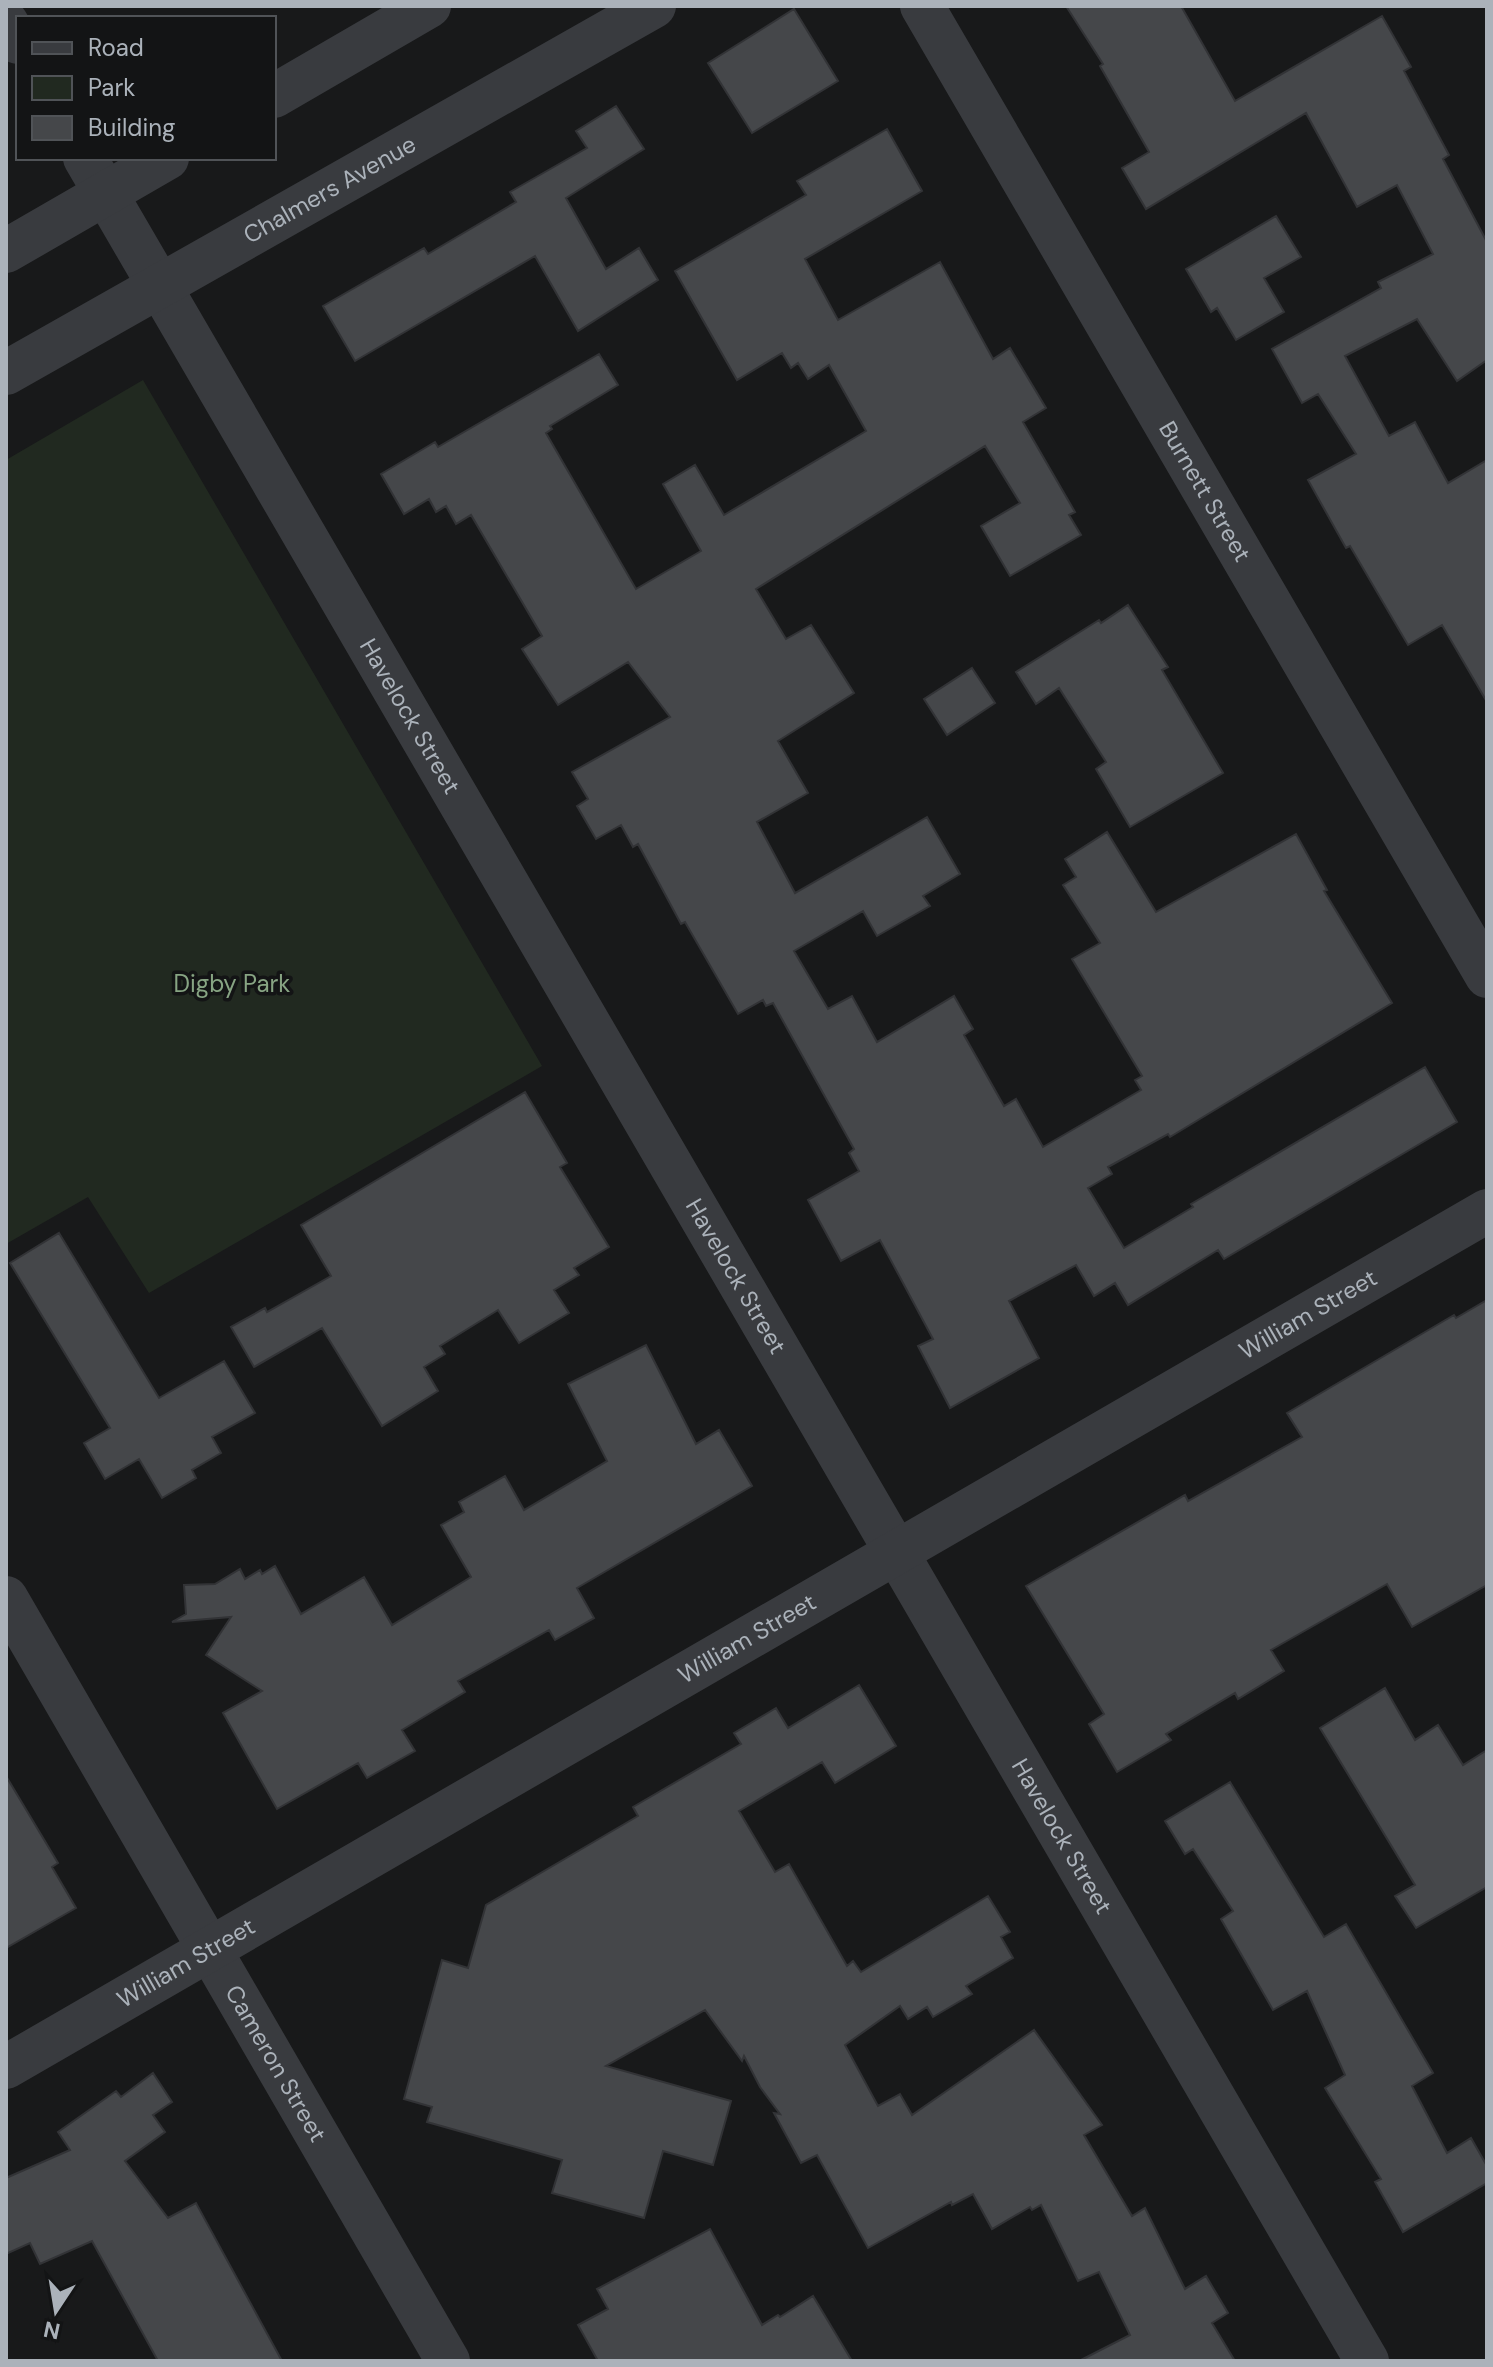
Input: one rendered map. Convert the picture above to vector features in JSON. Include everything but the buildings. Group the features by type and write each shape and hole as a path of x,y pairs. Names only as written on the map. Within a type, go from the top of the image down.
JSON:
{"street":[{"path":"276,95 429,6"},
{"name":"Chalmers Avenue","path":"6,373 654,6"},
{"name":"Burnett Street","path":"922,6 1487,976"},
{"path":"6,251 96,175 159,160"},
{"name":"Havelock Street","path":"96,175 1367,2361"},
{"name":"William Street","path":"6,2067 1487,1211"},
{"name":"Cameron Street","path":"6,1598 448,2361"}],"green space":[{"name":"Digby Park","path":"143,380 542,1066 149,1293 88,1197 6,1244 6,460"}]}
